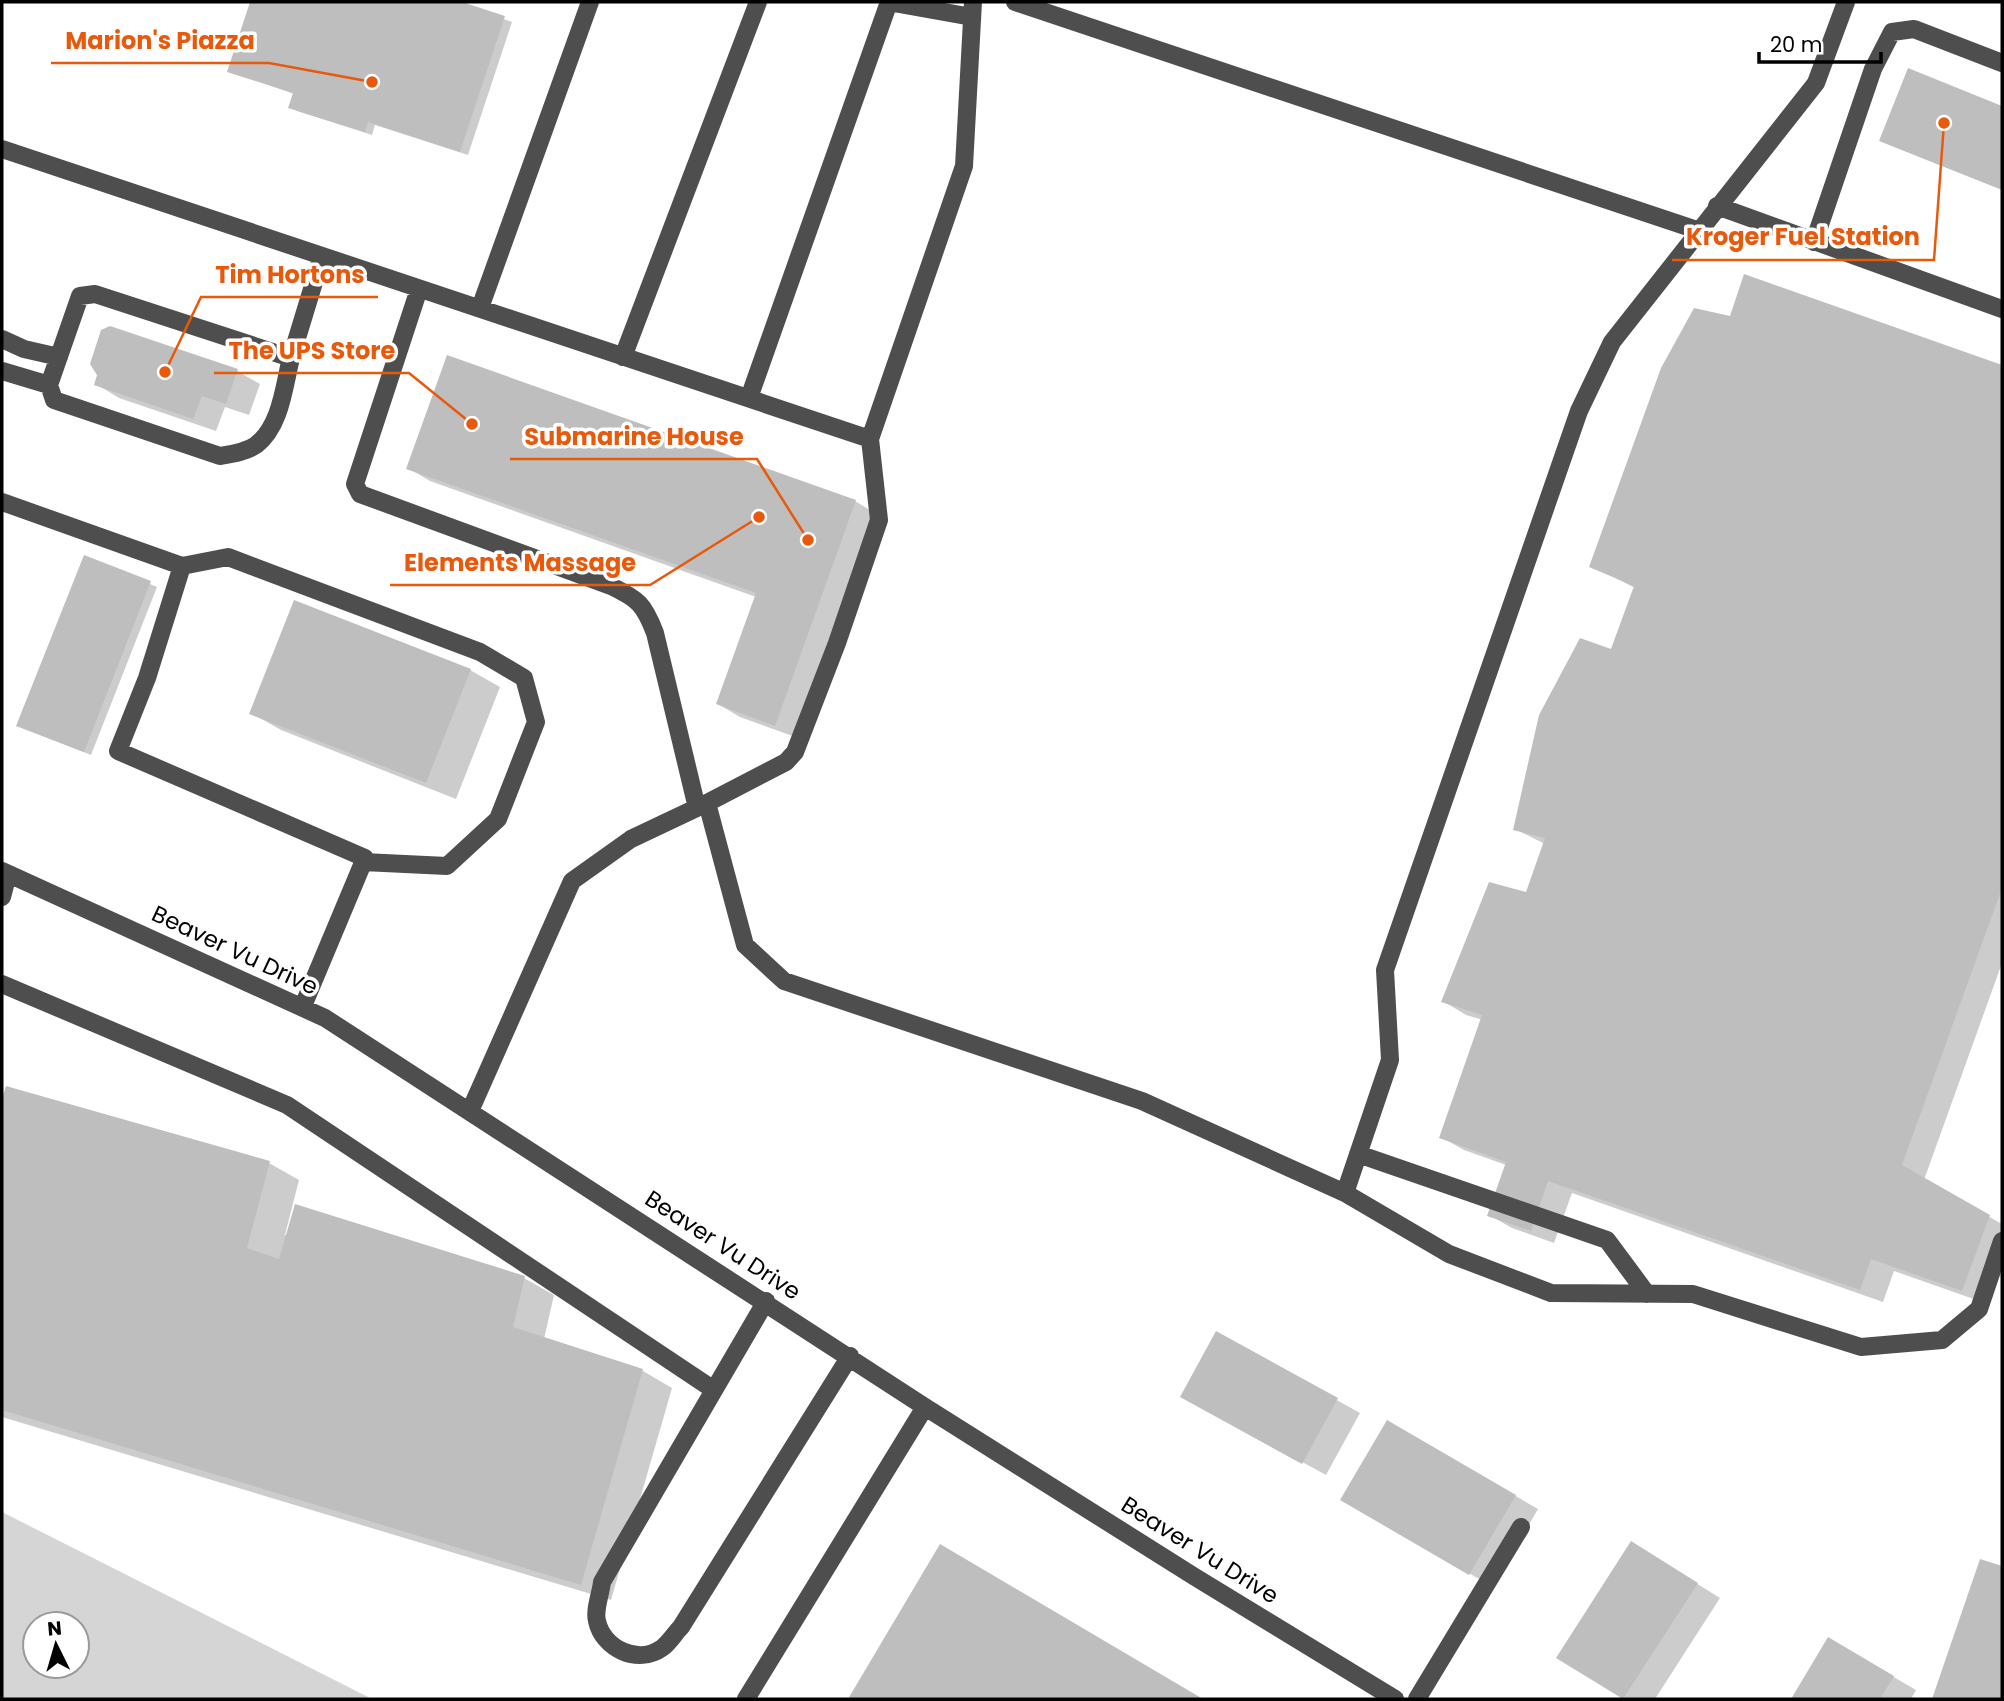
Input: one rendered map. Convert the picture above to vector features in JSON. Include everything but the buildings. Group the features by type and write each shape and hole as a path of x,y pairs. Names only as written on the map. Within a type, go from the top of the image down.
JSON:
{"street":[{"path":"480,309 590,2"},
{"path":"623,357 758,2"},
{"path":"470,1111 572,881 631,839 786,762 794,752 837,643 879,520 870,439 964,166 973,9 888,2 749,398"},
{"path":"1015,2 1700,231"},
{"path":"1345,1193 1390,1060 1385,970 1579,411 1612,342 1816,83 1846,2"},
{"path":"1814,242 1873,69 1892,32 1914,29 2002,63"},
{"path":"2,149 870,439"},
{"path":"1717,206 2002,309"},
{"path":"290,359 95,295 80,296 49,385 54,400 220,456 256,445 269,432 276,414 322,256"},
{"path":"419,289 355,484 360,494 611,586 634,597 647,614 655,633 702,806 744,944 784,981 1142,1101 1345,1193 1449,1254 1551,1293 1693,1294 1861,1347 1942,1340 1979,1309 2002,1241"},
{"path":"2,340 24,349 59,357"},
{"path":"2,371 49,385"},
{"path":"2,502 182,566 228,557 480,652 524,678 536,722 498,819 447,866 363,862"},
{"path":"182,566 147,678 118,751 365,858 303,1006"},
{"path":"2,897 5,872"},
{"name":"Beaver Vu Drive","path":"5,872 303,1006 766,1301 925,1406 1195,1577 1395,1699"},
{"path":"2,984 287,1104 715,1390"},
{"path":"1358,1154 1607,1240 1647,1294"},
{"path":"766,1301 602,1582 596,1619 606,1640 618,1651 639,1656 661,1648 681,1627 850,1356"},
{"path":"746,1699 925,1406"},
{"path":"1417,1699 1521,1527"}],"shaded area":[{"path":"2,1512 372,1699 2,1699"}],"place":[{"name":"Marion's Piazza","path":"372,82"},
{"name":"Kroger Fuel Station","path":"1944,123"},
{"name":"Tim Hortons","path":"165,372"},
{"name":"The UPS Store","path":"472,424"},
{"name":"Elements Massage","path":"759,517"},
{"name":"Submarine House","path":"808,540"}]}
